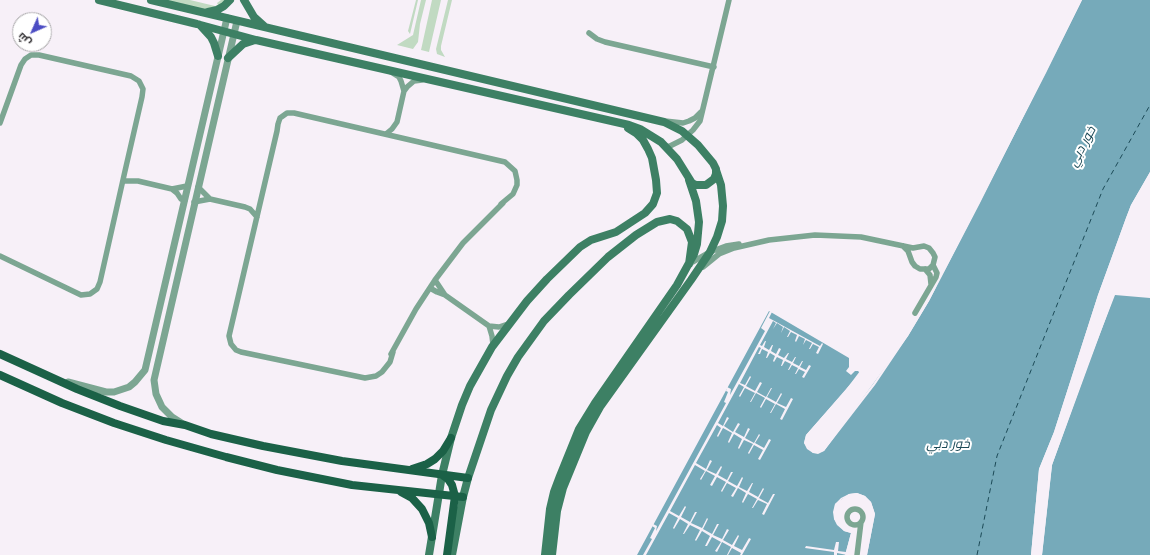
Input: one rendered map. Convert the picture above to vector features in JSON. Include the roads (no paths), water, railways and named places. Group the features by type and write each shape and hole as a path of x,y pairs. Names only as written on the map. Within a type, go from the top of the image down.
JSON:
{"main road":[{"path":"99,0 256,40 368,64 540,105 615,121 640,129 651,135 665,146 677,160 689,179 696,201 699,222 697,244 689,264 677,285 595,403 579,429 554,492 545,555"},
{"path":"151,0 654,119 673,126 688,135 705,152 716,169 722,192 723,214 717,237 710,252 600,407 586,432 562,488 557,511 552,555"},
{"path":"202,12 217,10 230,0"},
{"path":"244,0 254,17 267,28"},
{"path":"197,24 203,28 211,38 218,56"},
{"path":"228,58 243,44 256,40"},
{"path":"429,555 438,495 451,438 470,386 492,347 508,324 537,290 580,247 591,240 616,232 645,213 653,204 657,193 656,180 655,170 648,149 643,140 636,133 615,121"},
{"path":"689,179 696,185 706,185 714,179 716,169"},
{"path":"447,555 459,497 468,478 497,396 518,357 544,321 590,273 622,246 651,225 663,220 670,219 683,224 691,235 692,249 689,264"},
{"path":"0,354 50,377 127,409 211,434 263,446 342,461 468,478"},
{"path":"0,375 36,392 140,432 248,463 352,485 459,497"},
{"path":"406,470 419,467 435,459 443,451 451,438"},
{"path":"442,475 448,479 459,497 452,555"},
{"path":"399,491 412,498 422,509 429,522 432,537"}],"street":[{"path":"665,146 670,146 677,143 688,135 700,121 729,0"},
{"path":"50,377 98,390 114,392 129,387 141,377 147,363 227,18"},
{"path":"185,426 172,417 162,407 156,394 154,380 237,21"},
{"path":"589,33 605,42 714,67"},
{"path":"0,123 23,62 31,55 39,55 131,76 139,80 142,85 143,93 100,282 97,289 86,296 77,293 0,256"},
{"path":"368,64 395,74 401,81 404,91"},
{"path":"397,136 397,122 404,91 410,84 418,80 443,81"},
{"path":"654,119 683,122 695,118 704,109"},
{"path":"300,115 397,136 505,162 512,167 517,176 516,190 510,198 501,204 463,243 435,280 409,320 386,365 379,371 370,375 356,377 236,350 231,344 229,336 232,330 259,208 281,122 287,117 300,115"},
{"path":"386,134 397,122"},
{"path":"125,171 138,181"},
{"path":"123,181 138,181 172,189 187,186"},
{"path":"198,187 210,199"},
{"path":"172,189 181,199 185,200"},
{"path":"194,202 210,199 245,207 250,209 257,217"},
{"path":"245,207 252,206 259,208"},
{"path":"689,264 710,252 726,246 792,237 830,235 861,237 913,248 924,246 929,248 935,257 933,265 937,273 915,313"},
{"path":"691,280 706,264 719,254 754,243"},
{"path":"903,246 908,251 915,266 920,269 925,269 933,265"},
{"path":"925,269 930,274 930,286"},
{"path":"435,280 445,295"},
{"path":"430,288 445,295 489,326 499,327 508,324"},
{"path":"489,326 492,336 492,347"},
{"path":"857,555 862,517 861,513 857,510 852,510 848,513 847,518 853,524 859,535"},
{"path":"853,524 857,525 861,522"}],"water":[{"name":"خور دبي","path":"1082,0 1150,0 1150,172 1131,205 1126,218 1098,295 1054,432 1039,469 1031,555 867,555 875,514 871,502 865,496 857,493 849,494 835,504 834,519 844,531 851,533 845,555 637,555 769,311 849,358 849,367 846,371 851,375 855,371 860,371 845,391 806,435 804,443 813,453 824,451 908,336 929,301"},
{"path":"1115,295 1150,298 1150,555 1042,555 1052,465"}]}
